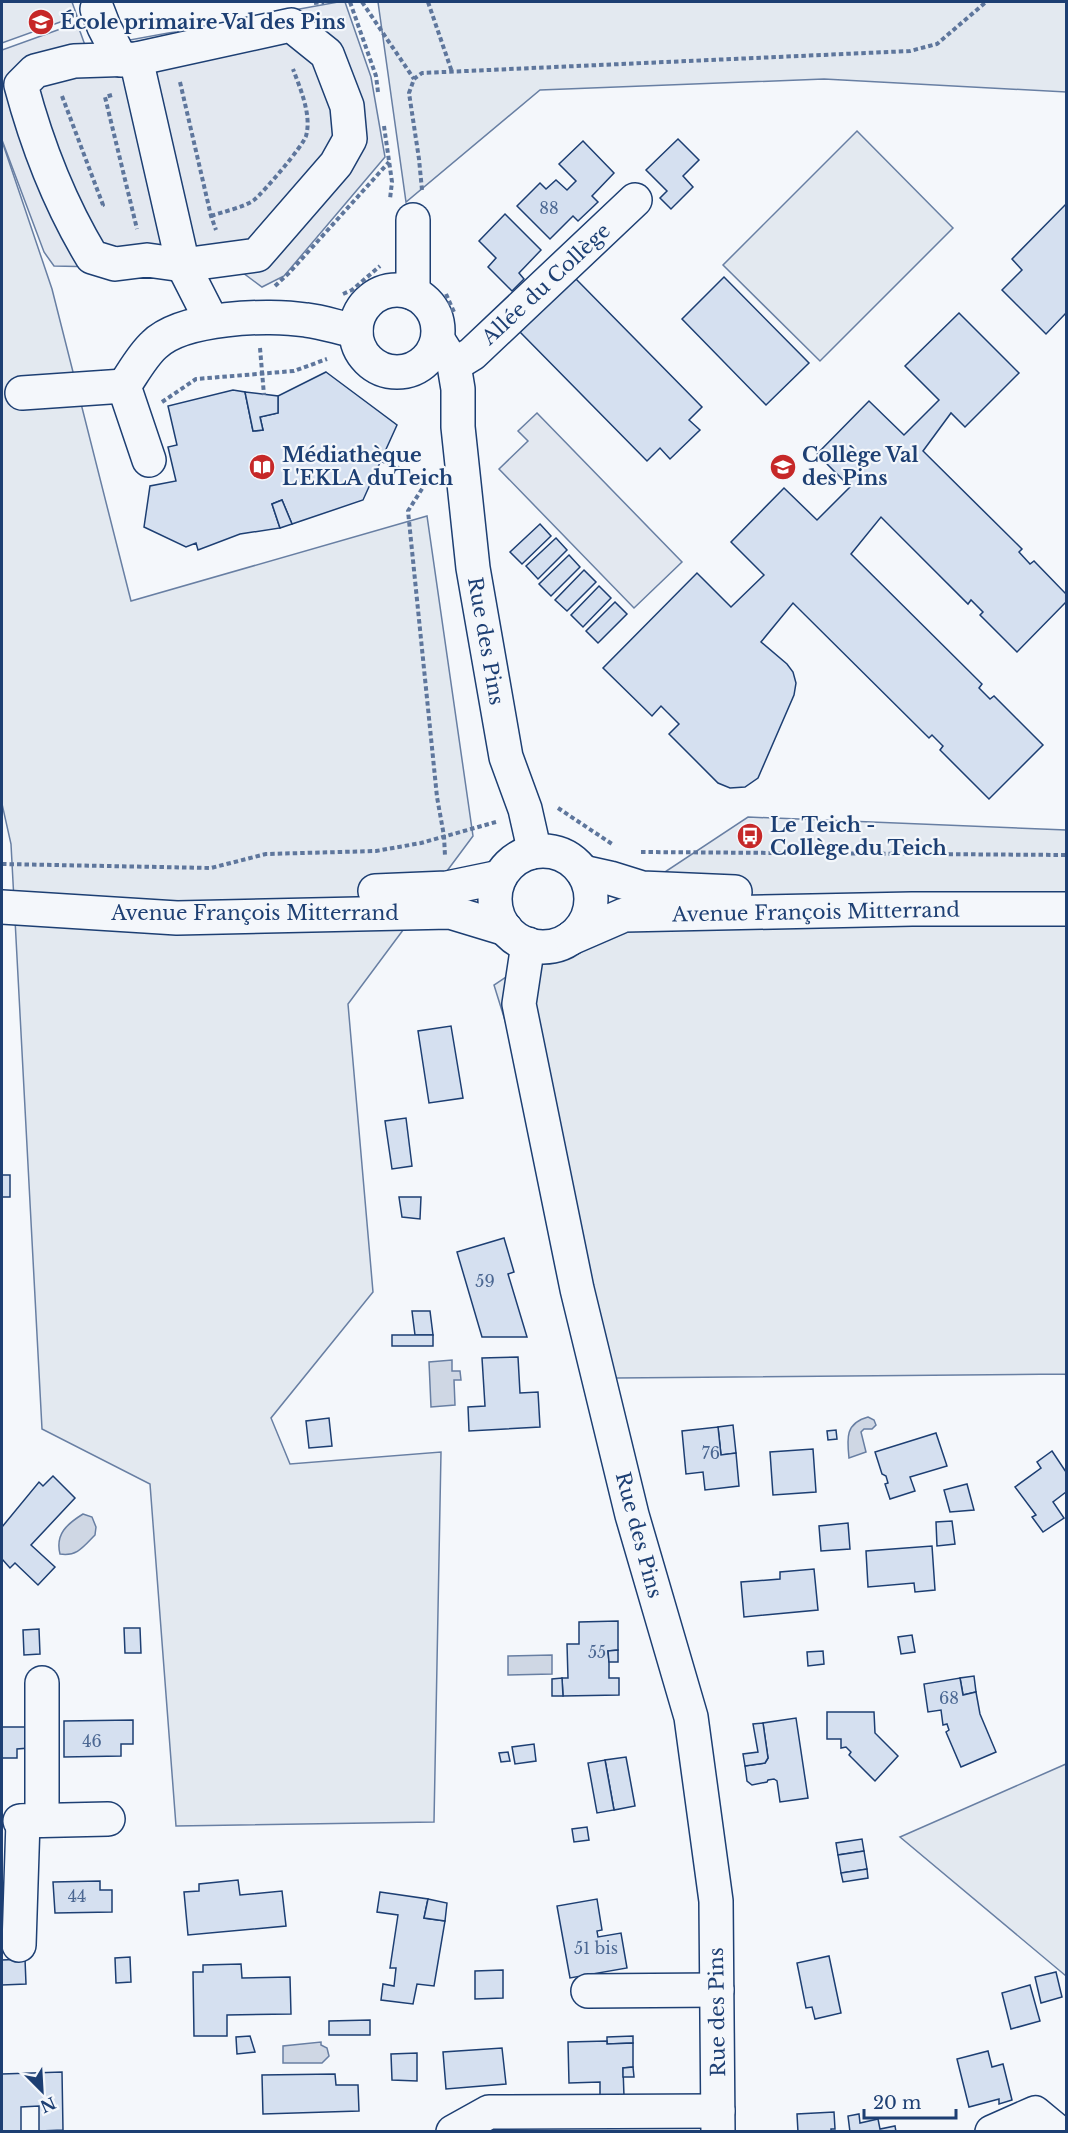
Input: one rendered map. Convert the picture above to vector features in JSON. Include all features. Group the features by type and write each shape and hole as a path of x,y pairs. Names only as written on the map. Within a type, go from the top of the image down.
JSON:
{"main road":[{"path":"97,9 104,27 128,59 180,252 211,320"},
{"path":"291,25 327,54 347,106 350,139 336,164 257,255 228,259 180,252 147,260 115,264 92,257 72,223 32,125 11,85 36,71 74,61 128,59 171,53 291,25"},
{"name":"Allée du Collège","path":"410,371 425,363 433,353 455,353 635,200"},
{"path":"401,212 429,292 425,301 434,312 438,326 455,353"},
{"path":"410,371 386,371 374,365 364,356 357,338 361,312 374,297 386,292 400,290 429,292"},
{"path":"124,386 154,344 185,328 262,303 357,338"},
{"name":"Rue des Pins","path":"455,353 458,427 473,568 506,757 525,809 532,840 532,852"},
{"name":"Rue des Pins","path":"410,371 434,390 458,427"},
{"path":"22,393 124,386"},
{"path":"124,386 149,460"},
{"path":"547,851 561,854 574,862 583,872 589,886 591,901 588,915 581,928 571,938 543,947 517,936 499,917 495,903 500,877 519,857 532,852 547,851"},
{"name":"Avenue François Mitterrand","path":"583,872 642,888 713,892 913,894 1066,904"},
{"name":"Avenue François Mitterrand","path":"2,905 181,900 447,888 500,877"},
{"name":"Avenue François Mitterrand","path":"2,905 177,918 450,912 517,936"},
{"name":"Avenue François Mitterrand","path":"571,938 624,915 912,909 1066,909"},
{"name":"Rue des Pins","path":"517,936 519,1004 577,1289 632,1515 692,1718 716,1901 718,2121"},
{"path":"18,1945 22,1821 42,1683"},
{"path":"22,1821 108,1819"},
{"path":"588,1991 717,1990"},
{"path":"453,2132 489,2112 718,2121"},
{"path":"992,2132 1035,2113 1058,2132"}],"path":[{"path":"350,2 376,76 379,97"},
{"path":"362,2 414,79"},
{"path":"428,2 452,72"},
{"path":"382,119 392,182 401,212 424,220 419,159 409,93 414,79 422,74 910,51 937,44 986,2"},
{"path":"211,216 253,201 306,138 307,124 303,95 290,59 291,25"},
{"path":"171,53 176,63 211,216 228,259"},
{"path":"122,92 105,97 138,233"},
{"path":"62,95 103,205 95,208"},
{"path":"264,395 262,303 389,162"},
{"path":"180,252 216,229"},
{"path":"335,298 352,290 378,270 382,264"},
{"path":"429,292 455,353"},
{"path":"124,386 161,403 196,378 294,371 343,353 357,338"},
{"path":"381,460 465,498"},
{"path":"444,836 437,797 408,511 428,481 443,471 462,466"}],"shaded area":[{"name":"École primaire Val des Pins","path":"2,2 72,2 77,16 2,43"},
{"path":"345,2 371,77 385,157 284,276 262,287 239,270 54,266 44,252 2,140 2,50 77,23 86,48"},
{"path":"378,2 1066,2 1066,92 824,79 540,90 406,202"},
{"path":"857,131 953,228 820,361 723,265"},
{"path":"2,141 52,289 131,601 427,516 473,836 348,1004 373,1292 271,1418 290,1464 441,1452 434,1822 176,1826 150,1484 42,1429 11,844 2,804"},
{"path":"537,413 682,562 634,608 499,469 528,441 518,431"},
{"path":"748,817 1066,830 1066,1376 1065,1374 616,1378 494,985"},
{"path":"452,1360 452,1371 460,1371 461,1380 454,1380 455,1405 431,1407 429,1362"},
{"path":"868,1417 874,1420 876,1425 872,1429 864,1429 861,1432 866,1452 849,1458 848,1438 851,1428 855,1423"},
{"path":"83,1514 92,1517 96,1527 95,1535 76,1552 60,1554 61,1535 72,1522"},
{"path":"552,1655 552,1674 508,1675 508,1656"},
{"path":"1066,1764 1066,1976 900,1837"},
{"path":"321,2042 321,2045 327,2048 329,2056 322,2063 283,2063 283,2046"}],"building":[{"path":"678,139 699,160 683,176 693,187 671,209 660,198 667,191 646,170"},
{"path":"583,141 614,173 592,196 598,202 578,221 573,216 550,239 517,206 540,183 546,189 556,180 567,190 576,181 559,164"},
{"path":"1066,204 1066,313 1046,334 1002,290 1022,270 1012,259"},
{"path":"505,214 541,250 519,273 524,279 512,291 488,267 496,258 479,241"},
{"path":"724,277 809,363 766,405 682,319"},
{"path":"575,278 702,407 689,420 700,430 670,459 660,448 647,461 520,332"},
{"path":"959,313 1019,373 965,427 951,413 923,451 1022,549 1019,552 1030,564 1034,561 1066,594 1066,602 1017,652 980,615 983,612 971,600 968,604 881,517 851,554 982,684 979,688 990,699 994,696 1043,745 989,799 940,750 943,746 932,735 929,738 793,603 761,642 793,672 796,683 794,695 758,778 745,787 730,788 718,783 669,734 679,724 661,706 652,716 603,668 697,573 731,607 764,575 731,542 784,488 817,520 850,487 817,454 869,401 904,435 939,400 905,366"},
{"path":"326,372 397,425 363,500 292,524 282,500 272,504 280,528 240,534 198,550 196,543 186,547 144,527 150,486 176,481 168,447 177,445 168,406 233,390 245,392 253,431 263,430 260,417 278,413 278,396"},
{"path":"245,392 278,396 278,413 260,417 263,430 253,431"},
{"path":"282,500 292,524 280,528 272,504"},
{"path":"540,524 551,536 522,564 510,552"},
{"path":"556,538 567,550 538,579 526,566"},
{"path":"569,555 580,567 551,596 539,584"},
{"path":"584,570 596,582 567,611 555,600"},
{"path":"599,586 611,598 583,627 571,615"},
{"path":"615,602 627,614 598,643 586,631"},
{"path":"451,1026 463,1098 429,1103 418,1031"},
{"path":"406,1118 412,1166 392,1169 385,1121"},
{"path":"2,1175 10,1175 10,1197 2,1197"},
{"path":"399,1197 421,1197 420,1219 402,1217"},
{"path":"504,1238 514,1272 508,1274 527,1337 482,1337 457,1252"},
{"path":"412,1311 430,1311 433,1335 415,1335"},
{"path":"392,1335 433,1335 433,1346 392,1346"},
{"path":"518,1357 520,1393 538,1392 540,1427 469,1431 468,1407 485,1406 482,1358"},
{"path":"329,1418 332,1446 309,1448 306,1421"},
{"path":"733,1425 736,1453 721,1455 718,1427"},
{"path":"718,1427 721,1455 736,1453 739,1486 705,1490 703,1472 686,1474 682,1431"},
{"path":"836,1430 837,1439 828,1440 827,1431"},
{"path":"936,1433 947,1466 910,1477 915,1491 890,1499 885,1484 888,1483 886,1476 882,1474 875,1452"},
{"path":"813,1449 816,1492 773,1495 770,1452"},
{"path":"1052,1451 1066,1472 1066,1492 1053,1502 1064,1518 1043,1532 1032,1517 1036,1515 1015,1487 1041,1468 1037,1462"},
{"path":"53,1476 75,1498 31,1545 55,1567 38,1585 15,1563 10,1568 2,1559 2,1527 39,1482 43,1486"},
{"path":"967,1484 974,1510 950,1512 944,1490"},
{"path":"952,1521 955,1544 937,1546 936,1522"},
{"path":"848,1523 850,1549 821,1551 819,1526"},
{"path":"932,1546 935,1590 915,1592 914,1583 868,1587 866,1551"},
{"path":"814,1569 818,1610 744,1617 741,1582 780,1579 780,1572"},
{"path":"618,1621 618,1650 608,1651 609,1678 619,1678 619,1695 563,1696 562,1678 568,1678 567,1644 579,1644 579,1622"},
{"path":"124,1628 140,1628 141,1653 125,1653"},
{"path":"39,1629 40,1654 24,1655 23,1630"},
{"path":"912,1635 915,1652 901,1654 898,1637"},
{"path":"618,1650 618,1662 609,1662 608,1651"},
{"path":"823,1651 824,1664 808,1666 807,1652"},
{"path":"974,1676 976,1692 963,1695 960,1678"},
{"path":"562,1678 563,1696 552,1696 552,1679"},
{"path":"960,1678 963,1695 976,1692 980,1714 996,1752 961,1767 946,1732 949,1730 947,1724 943,1725 941,1710 928,1712 924,1684"},
{"path":"827,1712 874,1712 875,1733 898,1756 875,1781 849,1755 851,1752 846,1747 841,1748 841,1739 827,1739"},
{"path":"796,1718 808,1798 780,1802 777,1781 774,1779 752,1785 747,1781 745,1766 765,1763 768,1758 763,1723"},
{"path":"133,1720 133,1744 121,1744 121,1756 64,1757 64,1721"},
{"path":"763,1723 768,1758 765,1763 745,1766 743,1754 758,1752 753,1724"},
{"path":"2,1727 28,1727 29,1748 17,1749 17,1758 2,1758"},
{"path":"534,1744 536,1761 515,1764 512,1747"},
{"path":"508,1752 510,1761 501,1762 499,1753"},
{"path":"626,1757 635,1806 614,1810 605,1760"},
{"path":"605,1760 614,1810 597,1813 588,1763"},
{"path":"587,1827 589,1840 574,1842 572,1829"},
{"path":"862,1839 864,1851 838,1855 836,1843"},
{"path":"864,1851 867,1869 841,1873 838,1855"},
{"path":"867,1869 868,1878 843,1882 841,1873"},
{"path":"238,1880 240,1895 282,1891 286,1926 188,1935 184,1892 199,1891 199,1884"},
{"path":"100,1881 100,1890 112,1890 112,1912 55,1913 53,1882"},
{"path":"380,1892 428,1899 424,1918 445,1921 434,1986 417,1984 413,2004 381,2000 383,1984 394,1986 396,1968 390,1968 398,1915 377,1912"},
{"path":"428,1899 447,1903 445,1921 424,1918"},
{"path":"597,1899 602,1930 597,1931 598,1937 621,1933 627,1968 570,1978 557,1906"},
{"path":"829,1956 841,2013 815,2019 812,2007 806,2008 797,1963"},
{"path":"130,1957 131,1982 116,1983 115,1958"},
{"path":"25,1959 26,1984 2,1985 2,1960"},
{"path":"241,1964 242,1978 290,1977 291,2014 227,2015 227,2036 194,2036 193,1972 203,1972 203,1965"},
{"path":"503,1970 503,1998 475,1999 475,1971"},
{"path":"1056,1972 1062,1997 1041,2003 1035,1977"},
{"path":"1030,1985 1040,2021 1011,2029 1002,1993"},
{"path":"370,2020 370,2035 329,2035 329,2021"},
{"path":"250,2036 255,2052 237,2054 236,2037"},
{"path":"633,2036 633,2043 607,2044 607,2037"},
{"path":"607,2041 607,2044 633,2043 633,2067 623,2068 624,2096 600,2097 600,2082 569,2083 568,2042"},
{"path":"502,2048 506,2084 446,2089 443,2052"},
{"path":"988,2051 992,2067 1003,2064 1012,2100 999,2104 999,2099 969,2107 957,2059"},
{"path":"417,2053 417,2081 392,2080 391,2054"},
{"path":"633,2067 634,2077 623,2077 623,2068"},
{"path":"62,2072 63,2130 39,2131 39,2106 21,2107 21,2132 2,2132 2,2074"},
{"path":"335,2074 336,2085 358,2085 359,2111 263,2114 262,2075"},
{"path":"834,2112 835,2129 831,2129 831,2132 798,2132 797,2114"},
{"path":"859,2114 860,2123 878,2119 880,2129 895,2126 896,2132 850,2132 848,2116"}],"place":[{"name":"École primaire Val des Pins","path":"41,22"},
{"name":"Médiathèque L'EKLA duTeich","path":"262,467"},
{"name":"Collège Val des Pins","path":"783,467"},
{"name":"Le Teich - Collège du Teich","path":"750,836"}]}
